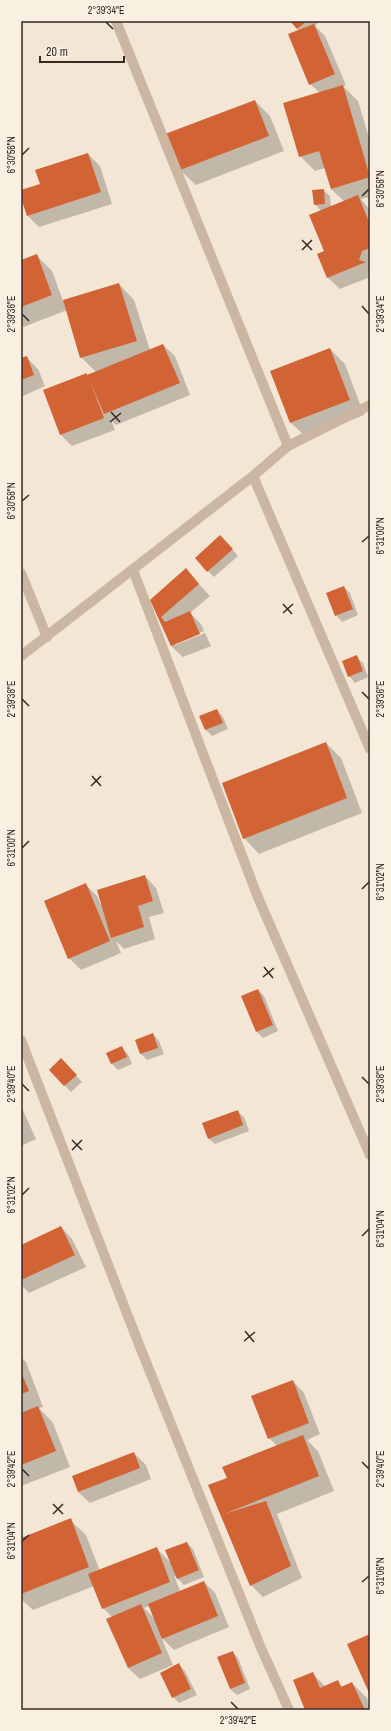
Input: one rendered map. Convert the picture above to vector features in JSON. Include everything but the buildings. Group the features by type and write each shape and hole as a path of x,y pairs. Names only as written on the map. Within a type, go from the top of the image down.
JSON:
{"street":[{"path":"116,21 288,446"},
{"path":"21,656 253,476 288,446 370,405"},
{"path":"253,476 370,749"},
{"path":"133,570 257,895 370,1156"},
{"path":"21,573 47,637"},
{"path":"21,1040 249,1619 289,1710"}]}
